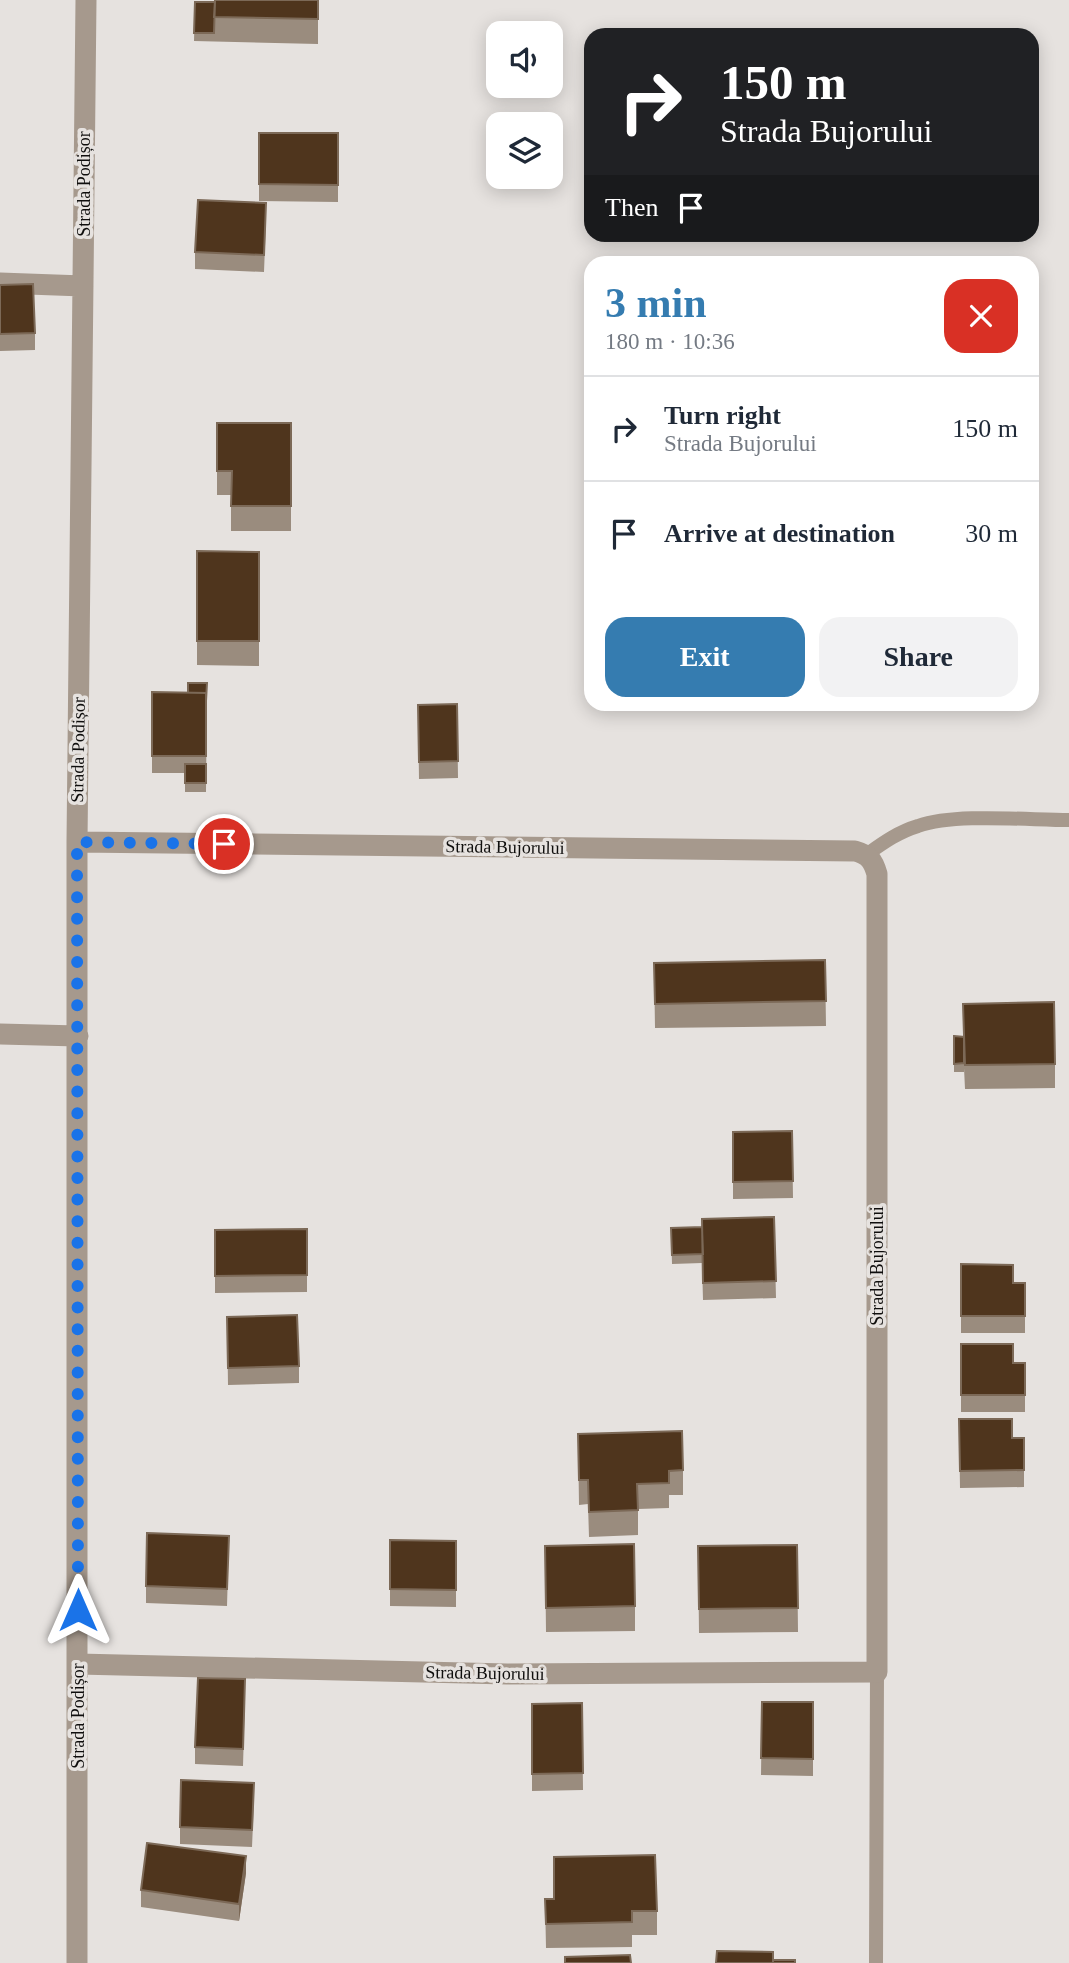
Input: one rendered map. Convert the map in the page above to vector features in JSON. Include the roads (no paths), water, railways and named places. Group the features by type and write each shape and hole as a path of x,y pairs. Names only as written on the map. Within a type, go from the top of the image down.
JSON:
{"street":[{"name":"Strada Podișor","path":"76,1963 77,842 86,0"},
{"path":"0,284 83,286"},
{"name":"Strada Bujorului","path":"77,842 856,851 874,862 877,874 877,1672 507,1674 78,1664"},
{"path":"0,1034 78,1036"}],"lane":[{"path":"866,855 894,835 921,824 952,820 1069,820"},
{"path":"876,1963 877,1672"}]}
